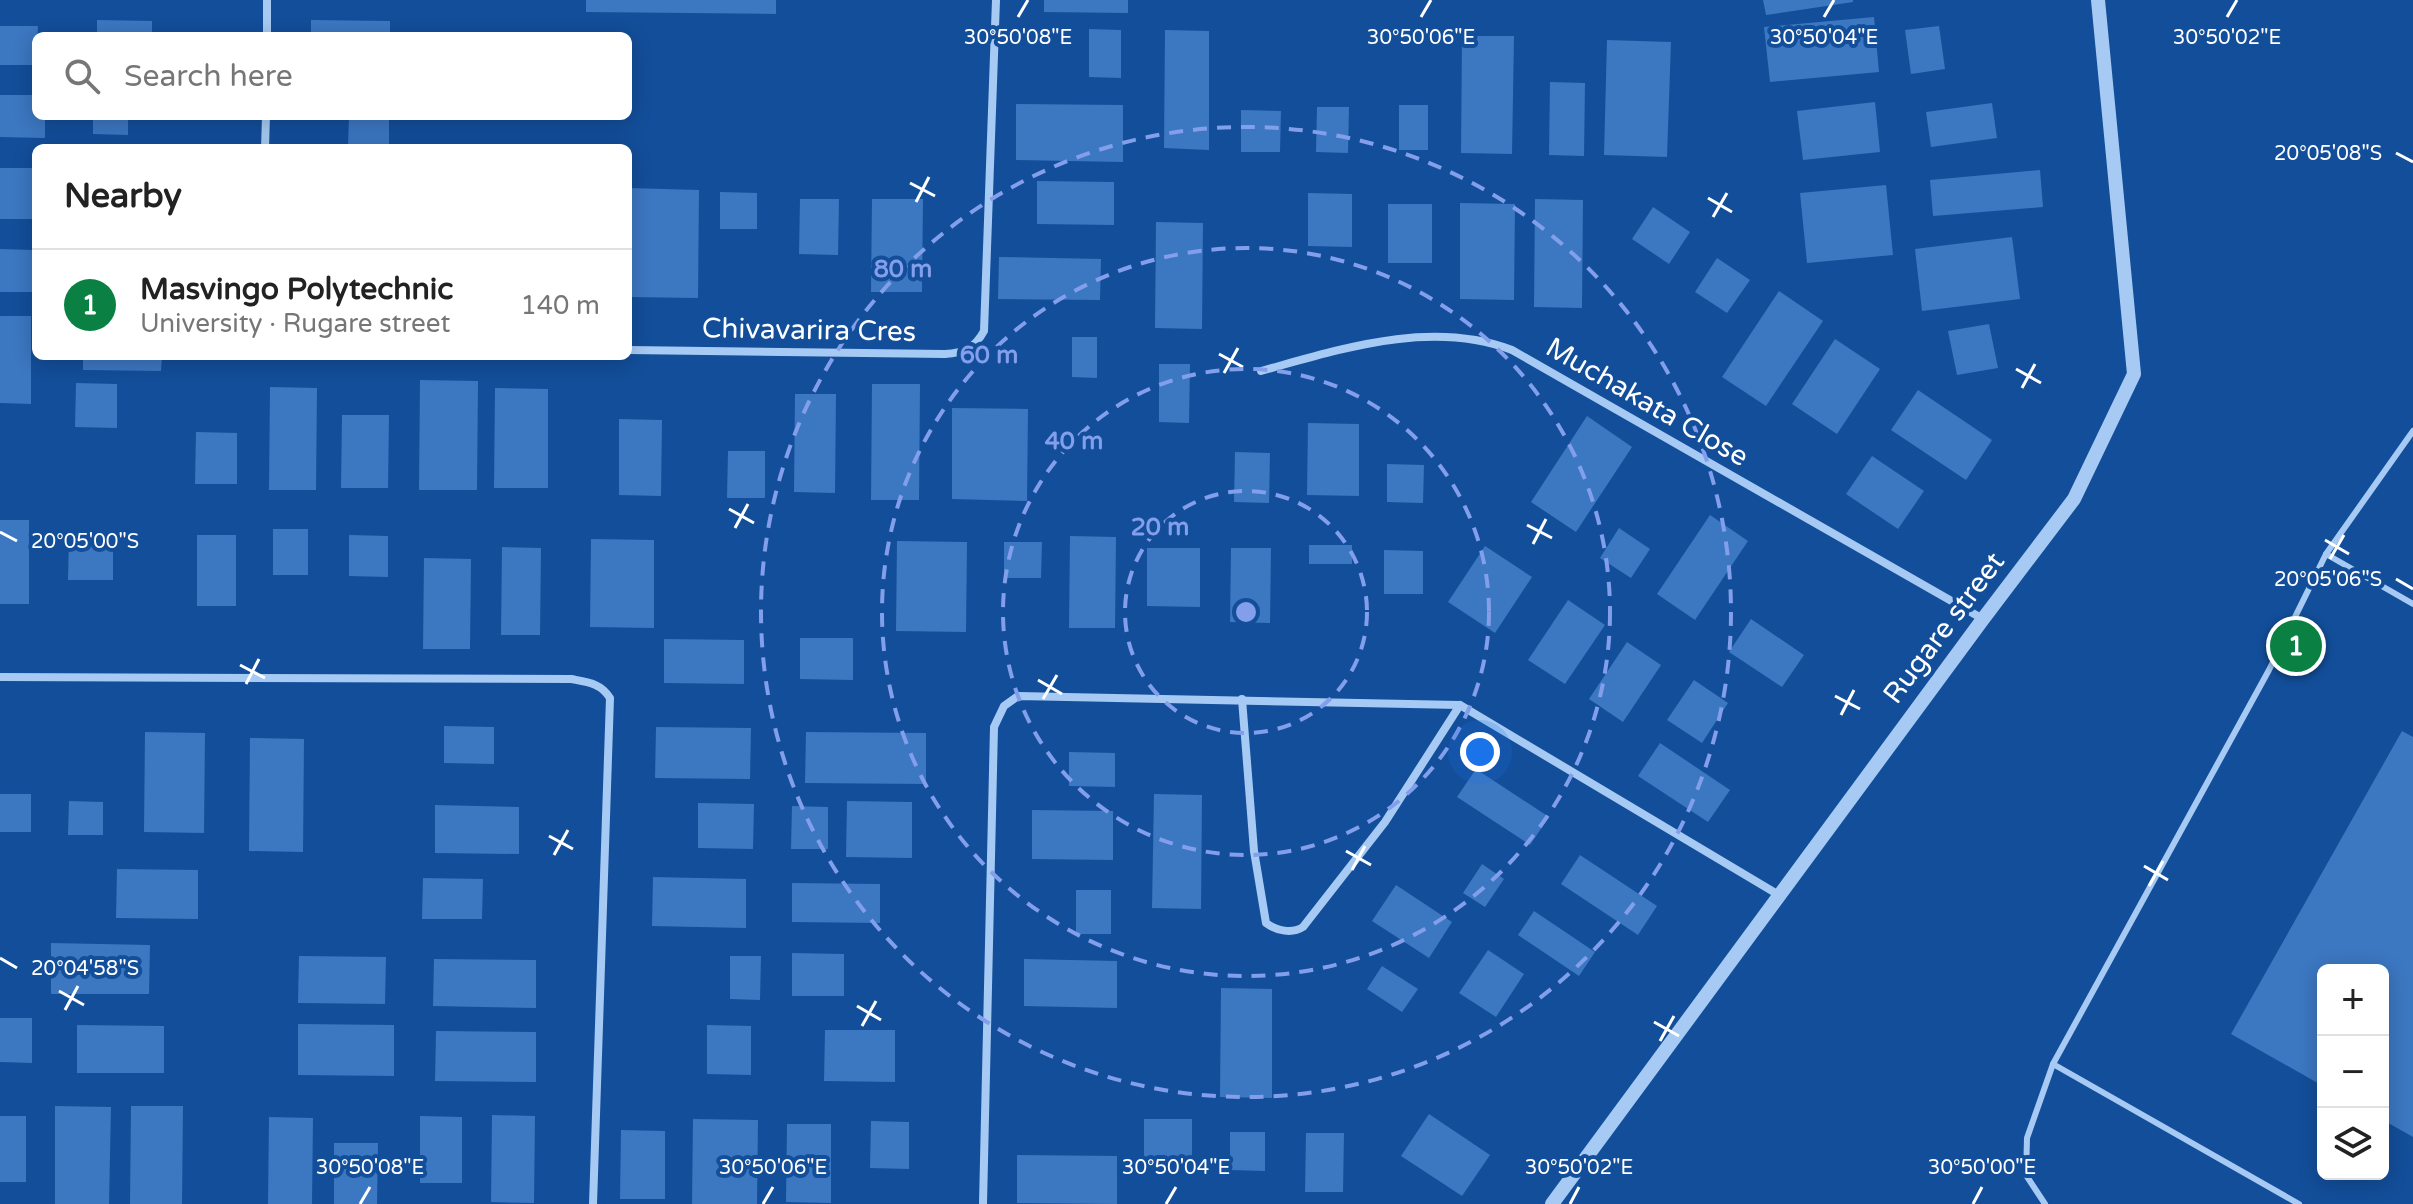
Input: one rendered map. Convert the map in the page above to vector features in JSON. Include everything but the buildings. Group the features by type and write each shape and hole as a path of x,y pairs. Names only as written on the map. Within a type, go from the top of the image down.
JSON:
{"street":[{"path":"267,0 267,32"},
{"name":"Chivavarira Cres","path":"632,350 945,354 972,347 984,331 996,0"},
{"name":"Rugare street","path":"1552,1204 2074,499 2134,374 2098,0"},
{"path":"265,144 266,120"},
{"name":"Muchakata Close","path":"1261,371 1338,350 1419,336 1477,339 1495,344 1512,350 1983,619"},
{"path":"0,677 571,679 598,685 605,691 610,698 593,1204"},
{"path":"983,1204 993,734 996,719 1007,702 1023,695 1460,705 1779,895"},
{"path":"1242,699 1254,851 1266,923 1271,927 1293,931 1303,927 1385,822 1460,705"}],"lane":[{"path":"2045,1204 2026,1175 2027,1138 2053,1064 2269,670 2326,554 2413,431"},
{"path":"2326,554 2413,604"},
{"path":"2053,1064 2299,1204"}],"place":[{"name":"Masvingo Polytechnic","path":"2296,646"}]}
